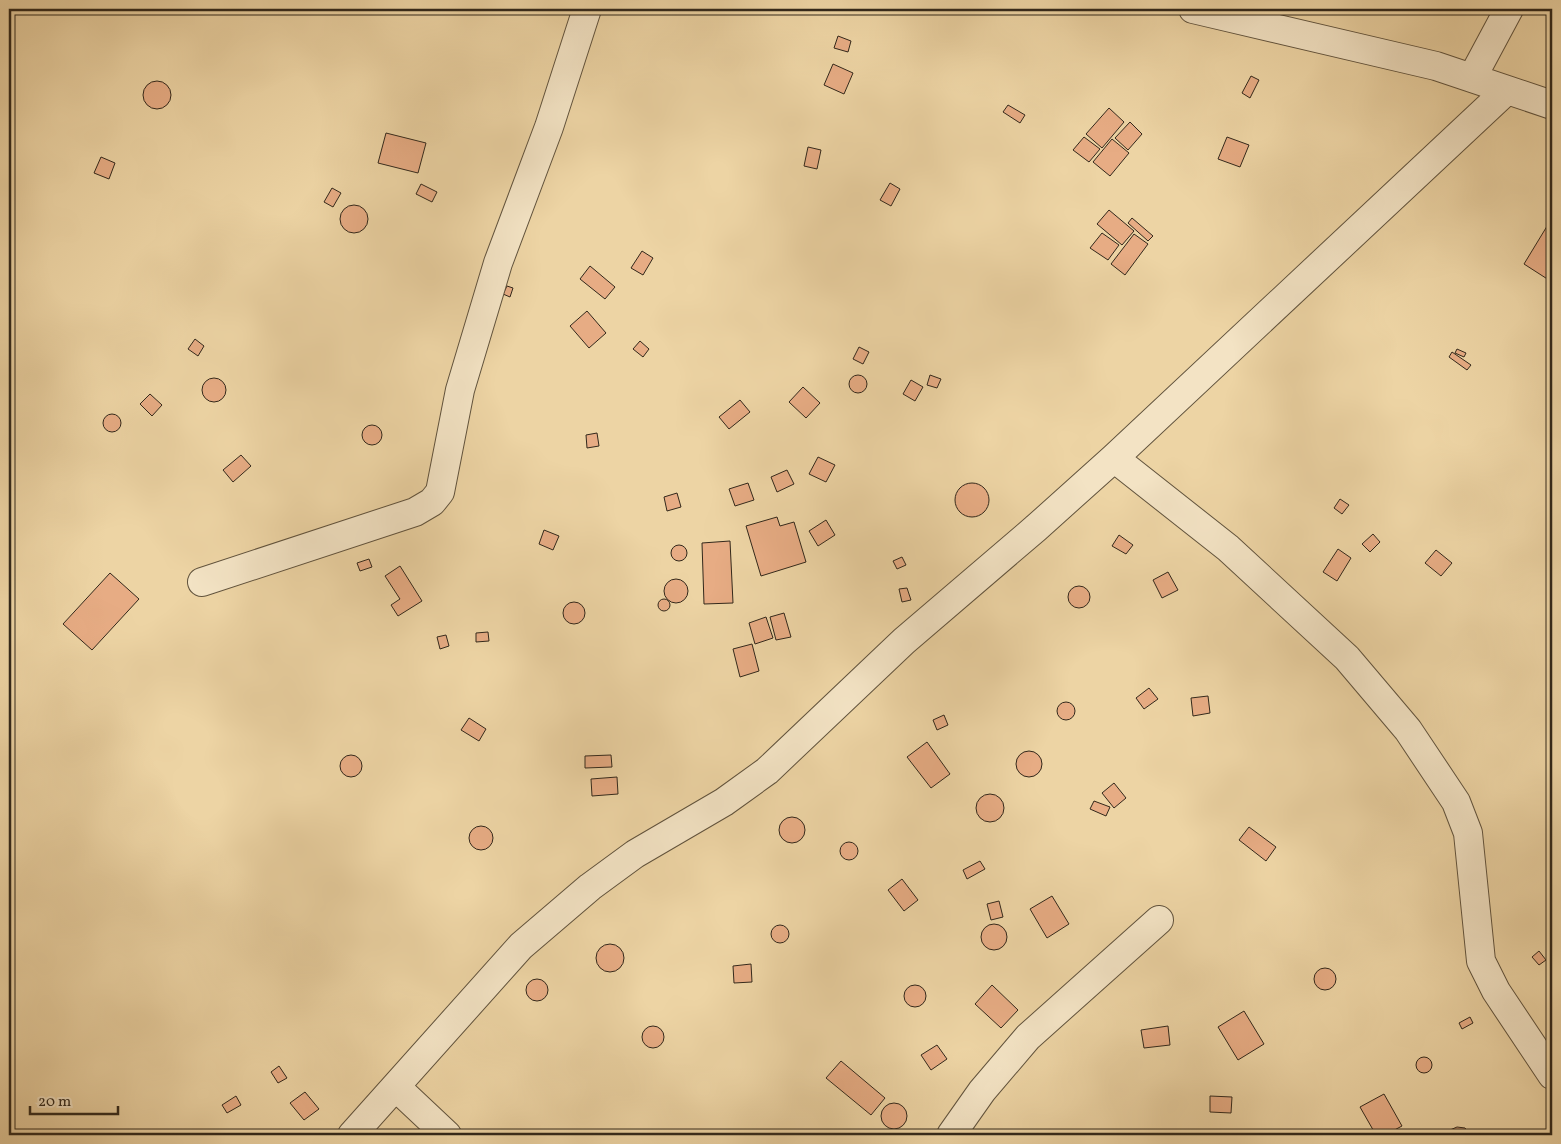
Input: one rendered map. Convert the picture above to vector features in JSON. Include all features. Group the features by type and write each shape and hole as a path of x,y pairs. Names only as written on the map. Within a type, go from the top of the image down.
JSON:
{"street":[{"path":"202,582 415,512 432,502 440,492 460,390 498,263 549,127 587,9"},
{"path":"1193,9 1436,66 1552,104"},
{"path":"1472,78 1509,9"},
{"path":"352,1135 521,946 590,887 634,854 724,802 766,771 904,641 1036,528 1114,458 1507,90"},
{"path":"1114,458 1228,548 1347,658 1408,730 1456,802 1468,833 1481,961 1496,991 1552,1075"},
{"path":"951,1135 982,1091 1028,1037 1159,920"},
{"path":"396,1087 447,1135"}],"building":[{"path":"838,36 851,41 848,52 834,48"},
{"path":"833,64 853,73 844,94 824,85"},
{"path":"1251,76 1259,80 1250,98 1242,93"},
{"path":"157,81 167,85 171,95 167,105 157,109 147,105 143,95 147,85"},
{"path":"1008,105 1025,115 1020,123 1003,112"},
{"path":"1109,108 1124,122 1102,148 1086,134"},
{"path":"1130,122 1142,134 1128,150 1115,138"},
{"path":"386,133 426,143 418,173 378,163"},
{"path":"1084,137 1100,149 1089,162 1073,150"},
{"path":"1227,137 1249,145 1240,167 1218,159"},
{"path":"1112,139 1129,153 1110,176 1093,162"},
{"path":"808,147 821,150 817,169 804,166"},
{"path":"101,157 115,163 109,179 94,173"},
{"path":"890,183 900,189 891,206 880,200"},
{"path":"421,184 437,192 432,202 416,194"},
{"path":"332,188 341,193 333,207 324,202"},
{"path":"354,205 364,209 368,219 364,229 354,233 344,229 340,219 344,209"},
{"path":"1109,210 1134,231 1122,245 1097,224"},
{"path":"1132,218 1153,236 1148,241 1128,223"},
{"path":"1552,218 1551,261 1552,282 1524,264"},
{"path":"1102,233 1119,245 1108,260 1090,248"},
{"path":"1134,234 1148,244 1125,275 1111,264"},
{"path":"642,251 653,258 643,275 631,268"},
{"path":"590,266 615,287 605,299 580,279"},
{"path":"507,286 513,288 510,297 503,294"},
{"path":"587,311 606,333 589,348 570,326"},
{"path":"195,339 204,346 198,356 188,349"},
{"path":"640,341 649,349 643,357 633,349"},
{"path":"859,347 869,352 863,364 853,359"},
{"path":"1457,349 1466,353 1464,357 1455,353"},
{"path":"1452,352 1471,365 1467,370 1449,357"},
{"path":"858,375 864,378 867,384 864,390 858,393 852,390 849,384 852,378"},
{"path":"930,375 941,379 937,388 927,385"},
{"path":"214,378 219,379 225,385 225,395 219,401 214,402 209,401 203,395 202,390 203,385 209,379"},
{"path":"911,380 923,387 915,401 903,394"},
{"path":"803,387 820,403 806,418 789,402"},
{"path":"150,394 162,405 152,416 140,404"},
{"path":"740,400 750,412 729,429 719,417"},
{"path":"112,414 118,417 121,423 118,429 112,432 106,429 103,423 106,417"},
{"path":"372,425 379,428 382,435 379,442 372,445 365,442 362,435 365,428"},
{"path":"597,433 599,446 587,448 586,435"},
{"path":"241,455 251,466 233,482 223,470"},
{"path":"818,457 835,465 826,482 809,474"},
{"path":"787,470 794,484 777,492 771,477"},
{"path":"748,483 754,500 735,506 729,489"},
{"path":"972,483 979,484 984,488 988,493 988,507 984,512 979,516 972,517 965,516 960,512 956,507 955,500 956,493 960,488 965,484"},
{"path":"677,493 681,507 667,511 664,497"},
{"path":"1340,499 1349,505 1342,514 1334,508"},
{"path":"777,517 780,526 794,522 806,562 761,576 746,526"},
{"path":"826,520 835,535 818,546 809,531"},
{"path":"544,530 559,536 553,550 539,544"},
{"path":"1373,534 1380,542 1370,552 1362,544"},
{"path":"1119,535 1133,545 1126,554 1112,546"},
{"path":"730,541 733,603 704,604 702,543"},
{"path":"679,545 685,547 687,553 685,559 679,561 673,559 671,553 673,547"},
{"path":"1338,549 1351,558 1337,581 1323,572"},
{"path":"1436,550 1452,563 1441,576 1425,563"},
{"path":"902,557 906,565 897,569 893,561"},
{"path":"369,559 372,567 360,571 357,563"},
{"path":"400,566 422,601 398,616 391,605 400,599 385,576"},
{"path":"1168,572 1178,590 1162,598 1153,580"},
{"path":"110,573 139,599 92,650 63,624"},
{"path":"676,579 681,580 687,586 687,596 681,602 676,603 671,602 665,596 664,591 665,586 671,580"},
{"path":"1079,586 1087,589 1090,597 1087,605 1079,608 1071,605 1068,597 1071,589"},
{"path":"907,588 911,600 902,602 899,589"},
{"path":"662,599 666,599 670,605 666,611 662,611 658,607 658,603"},
{"path":"574,602 582,605 585,613 582,621 574,624 566,621 563,613 566,605"},
{"path":"784,613 791,637 776,640 770,617"},
{"path":"766,617 773,638 755,644 749,623"},
{"path":"488,632 489,641 476,642 476,633"},
{"path":"446,635 449,646 440,649 437,637"},
{"path":"752,644 759,671 740,677 733,649"},
{"path":"1149,688 1158,699 1144,709 1136,698"},
{"path":"1208,696 1210,713 1193,716 1191,698"},
{"path":"1066,702 1072,705 1075,711 1072,717 1066,720 1060,717 1057,711 1060,705"},
{"path":"944,715 948,725 937,730 933,720"},
{"path":"469,718 486,729 479,741 461,730"},
{"path":"927,742 950,774 931,788 907,757"},
{"path":"1029,751 1038,755 1042,764 1038,773 1029,777 1020,773 1016,764 1020,755"},
{"path":"351,755 359,758 362,766 359,774 351,777 343,774 340,766 343,758"},
{"path":"611,755 612,767 585,768 585,756"},
{"path":"617,777 618,794 592,796 591,779"},
{"path":"1114,783 1126,798 1114,808 1102,793"},
{"path":"990,794 1000,798 1004,808 1000,818 990,822 980,818 976,808 980,798"},
{"path":"1094,801 1110,807 1106,816 1090,809"},
{"path":"792,817 802,820 805,830 802,840 792,843 782,840 779,830 782,820"},
{"path":"481,826 486,827 492,833 492,843 486,849 481,850 476,849 470,843 469,838 470,833 476,827"},
{"path":"1249,827 1276,847 1266,861 1239,840"},
{"path":"849,842 857,847 858,851 853,859 849,860 841,855 840,851 845,843"},
{"path":"980,861 985,869 967,879 963,870"},
{"path":"902,879 918,900 904,911 888,890"},
{"path":"1052,896 1069,924 1047,938 1030,909"},
{"path":"999,901 1003,917 991,920 987,904"},
{"path":"994,924 1003,928 1007,937 1003,946 994,950 985,946 981,937 985,928"},
{"path":"780,925 786,928 789,934 786,940 780,943 774,940 771,934 774,928"},
{"path":"610,944 620,948 624,958 620,968 610,972 600,968 596,958 600,948"},
{"path":"1539,951 1546,960 1539,965 1532,957"},
{"path":"751,964 752,982 734,983 733,966"},
{"path":"1325,968 1333,971 1336,979 1333,987 1325,990 1317,987 1314,979 1317,971"},
{"path":"537,979 545,982 548,990 545,998 537,1001 529,998 526,990 529,982"},
{"path":"915,985 923,988 926,996 923,1004 915,1007 907,1004 904,996 907,988"},
{"path":"992,985 1018,1010 1001,1028 975,1004"},
{"path":"1244,1011 1264,1044 1238,1060 1218,1027"},
{"path":"1470,1017 1473,1023 1462,1029 1459,1023"},
{"path":"653,1026 661,1029 664,1037 661,1045 653,1048 645,1045 642,1037 645,1029"},
{"path":"1168,1026 1170,1045 1144,1048 1141,1030"},
{"path":"937,1045 947,1059 931,1070 921,1055"},
{"path":"1421,1057 1427,1057 1432,1062 1430,1071 1421,1073 1416,1068 1416,1062"},
{"path":"841,1061 885,1098 871,1115 826,1078"},
{"path":"279,1066 287,1078 278,1083 271,1072"},
{"path":"305,1092 319,1109 304,1120 290,1103"},
{"path":"1384,1094 1402,1126 1385,1135 1376,1135 1360,1107"},
{"path":"236,1096 241,1105 227,1113 222,1105"},
{"path":"1210,1096 1232,1097 1231,1113 1210,1112"},
{"path":"894,1103 903,1107 907,1116 903,1125 894,1129 885,1125 881,1116 885,1107"},
{"path":"1457,1127 1465,1128 1471,1135 1447,1135 1450,1130"}]}
